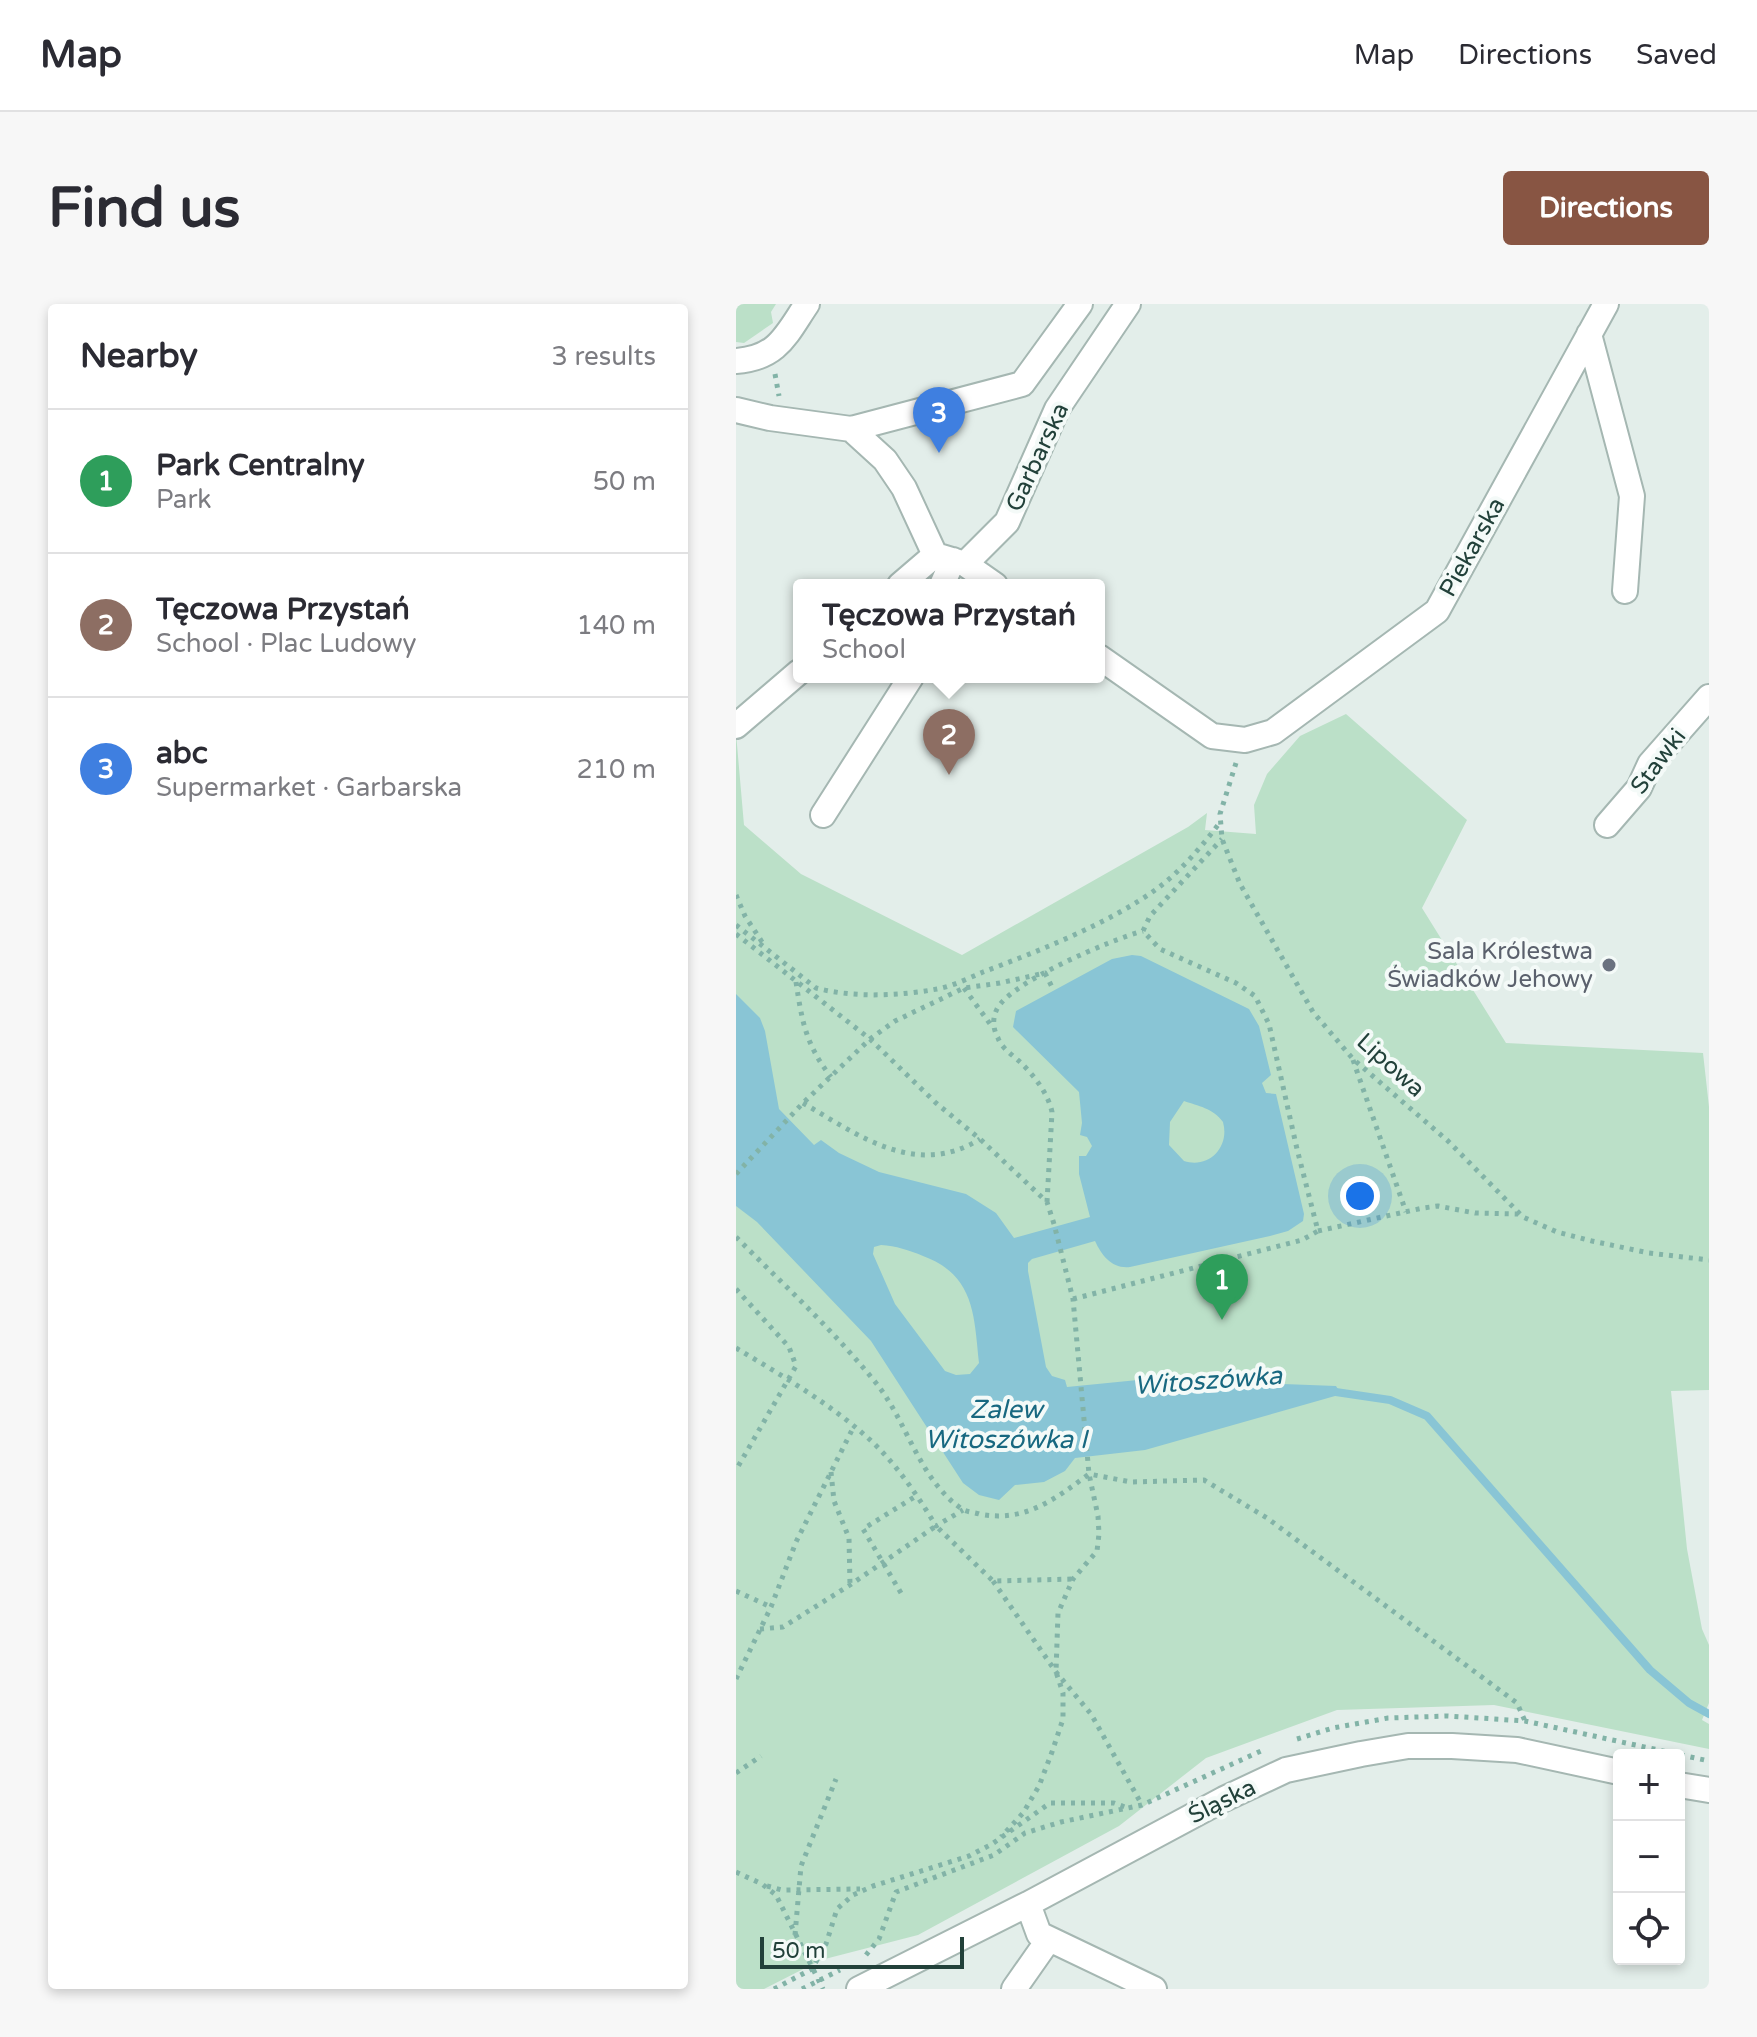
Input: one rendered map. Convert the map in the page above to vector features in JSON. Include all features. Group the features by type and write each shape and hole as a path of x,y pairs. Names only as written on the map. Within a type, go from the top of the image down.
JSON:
{"street":[{"path":"736,361 777,348 807,304"},
{"name":"Garbarska","path":"851,429 1022,384 1080,304"},
{"name":"Garbarska","path":"912,579 951,560 1007,522 1057,409 1128,304"},
{"name":"Piekarska","path":"1245,740 1273,732 1437,611 1606,304"},
{"path":"1589,334 1632,496 1625,591"},
{"path":"736,410 851,429 885,460 951,560 984,579"},
{"path":"944,579 951,560"},
{"path":"1105,661 1212,736 1245,740"},
{"path":"736,726 793,677"},
{"path":"823,815 907,683"},
{"name":"Stawki","path":"1607,825 1639,788 1650,764 1709,697"},
{"name":"Śląska","path":"859,1989 1286,1770 1408,1746 1452,1746 1517,1750 1613,1771"},
{"path":"1685,1786 1709,1790"},
{"path":"1028,1904 1039,1934 1154,1989"},
{"path":"1014,1989 1049,1939"}],"path":[{"path":"775,374 780,402"},
{"name":"Lipowa","path":"1245,740 1220,814 1222,839 1240,884 1313,1012 1353,1059 1448,1141 1520,1214 1557,1232 1592,1241 1649,1253 1709,1260"},
{"path":"736,925 816,988 832,992 886,994 939,989 1031,954 1126,908 1160,887 1221,821"},
{"path":"993,1028 998,1008 1045,973 1121,937 1143,931 1150,916 1222,839"},
{"path":"736,895 745,916 766,948 796,981 801,1016 814,1056 831,1077"},
{"path":"1143,931 1160,949 1236,983 1255,996 1269,1024 1318,1231"},
{"path":"736,935 870,1039 1047,1202"},
{"path":"1045,973 1052,987"},
{"path":"736,1174 803,1103 870,1039 895,1021 964,988 1045,973"},
{"path":"964,988 993,1028 998,1041 1022,1063 1050,1100 1047,1202 1073,1299 1089,1474 1098,1516 1097,1551 1073,1579 1058,1613 1056,1672 1063,1693 1063,1719 1039,1786 1023,1813 1001,1837"},
{"path":"1353,1059 1406,1212"},
{"path":"803,1103 852,1133 889,1150 957,1151 980,1139"},
{"path":"1073,1299 1287,1244 1318,1231 1406,1212 1438,1206 1475,1213 1520,1214"},
{"path":"736,1237 879,1386 936,1482 963,1510 991,1516 1029,1511 1048,1504 1089,1474 1131,1482 1204,1480 1267,1518 1498,1688 1517,1703 1525,1721 1709,1761"},
{"path":"736,1289 789,1347 796,1366 736,1470"},
{"path":"736,1348 789,1380 871,1441 936,1526 993,1581 1056,1672 1091,1714 1142,1805"},
{"path":"736,1679 771,1607 796,1542 854,1426"},
{"path":"831,1471 834,1501 849,1538 850,1585"},
{"path":"901,1593 863,1529 916,1496"},
{"path":"760,1629 783,1627 963,1510"},
{"path":"993,1581 1073,1579"},
{"path":"736,1591 771,1607"},
{"path":"736,1773 761,1756"},
{"path":"795,1935 801,1866 836,1779"},
{"path":"774,1989 812,1969 826,1944 837,1909 853,1895 969,1856 1050,1803 1114,1803 1126,1807 1025,1833 994,1855 896,1892 879,1939 866,1956 854,1964"},
{"path":"736,1872 782,1890 865,1889"},
{"path":"762,1884 776,1895 823,1989"},
{"path":"802,1989 842,1969"}],"green space":[{"path":"736,304 776,304 771,312 773,323 744,343 736,342"},
{"path":"1346,714 1467,820 1422,908 1506,1043 1703,1053 1709,1107 1709,1390 1671,1391 1687,1549 1702,1629 1709,1645 1709,1703 1702,1720 1709,1724 1709,1749 1494,1705 1337,1710 1206,1758 1119,1826 918,1935 821,1960 764,1989 736,1989 736,733 744,825 801,874 962,955 1188,827 1207,813 1205,830 1256,834 1254,805 1267,774 1300,736"}],"water":[{"name":"Zalew Witoszówka I","path":"1141,956 1249,1009 1259,1026 1271,1075 1262,1083 1266,1093 1276,1094 1304,1214 1303,1221 1288,1231 1270,1236 1130,1267 1118,1266 1108,1260 1095,1241 1032,1259 1028,1263 1028,1271 1046,1367 1052,1376 1065,1380 1067,1387 1148,1379 1336,1386 1339,1391 1335,1396 1145,1450 1075,1458 1065,1471 1044,1482 1015,1485 999,1500 979,1495 963,1483 871,1341 757,1222 736,1206 736,994 760,1018 765,1031 779,1109 814,1145 821,1140 839,1153 879,1172 966,1194 996,1213 1014,1238 1090,1217 1079,1174 1079,1156 1086,1156 1092,1146 1087,1137 1080,1135 1079,1092 1013,1027 1016,1011 1112,959","holes":["1184,1101 1210,1111 1223,1122 1220,1147 1216,1154 1202,1162 1184,1161 1169,1145 1170,1122","881,1245 908,1250 940,1264 962,1286 973,1314 979,1363 970,1374 956,1375 945,1371 895,1304 873,1254 874,1247"]}],"waterway":[{"name":"Witoszówka","path":"1329,1391 1390,1400 1427,1416 1650,1670 1689,1703 1709,1714"}],"place":[{"name":"abc","path":"939,453"},
{"name":"Tęczowa Przystań","path":"949,775"},
{"name":"Sala Królestwa Świadków Jehowy","path":"1609,965"},
{"name":"Park Centralny","path":"1222,1320"}]}
